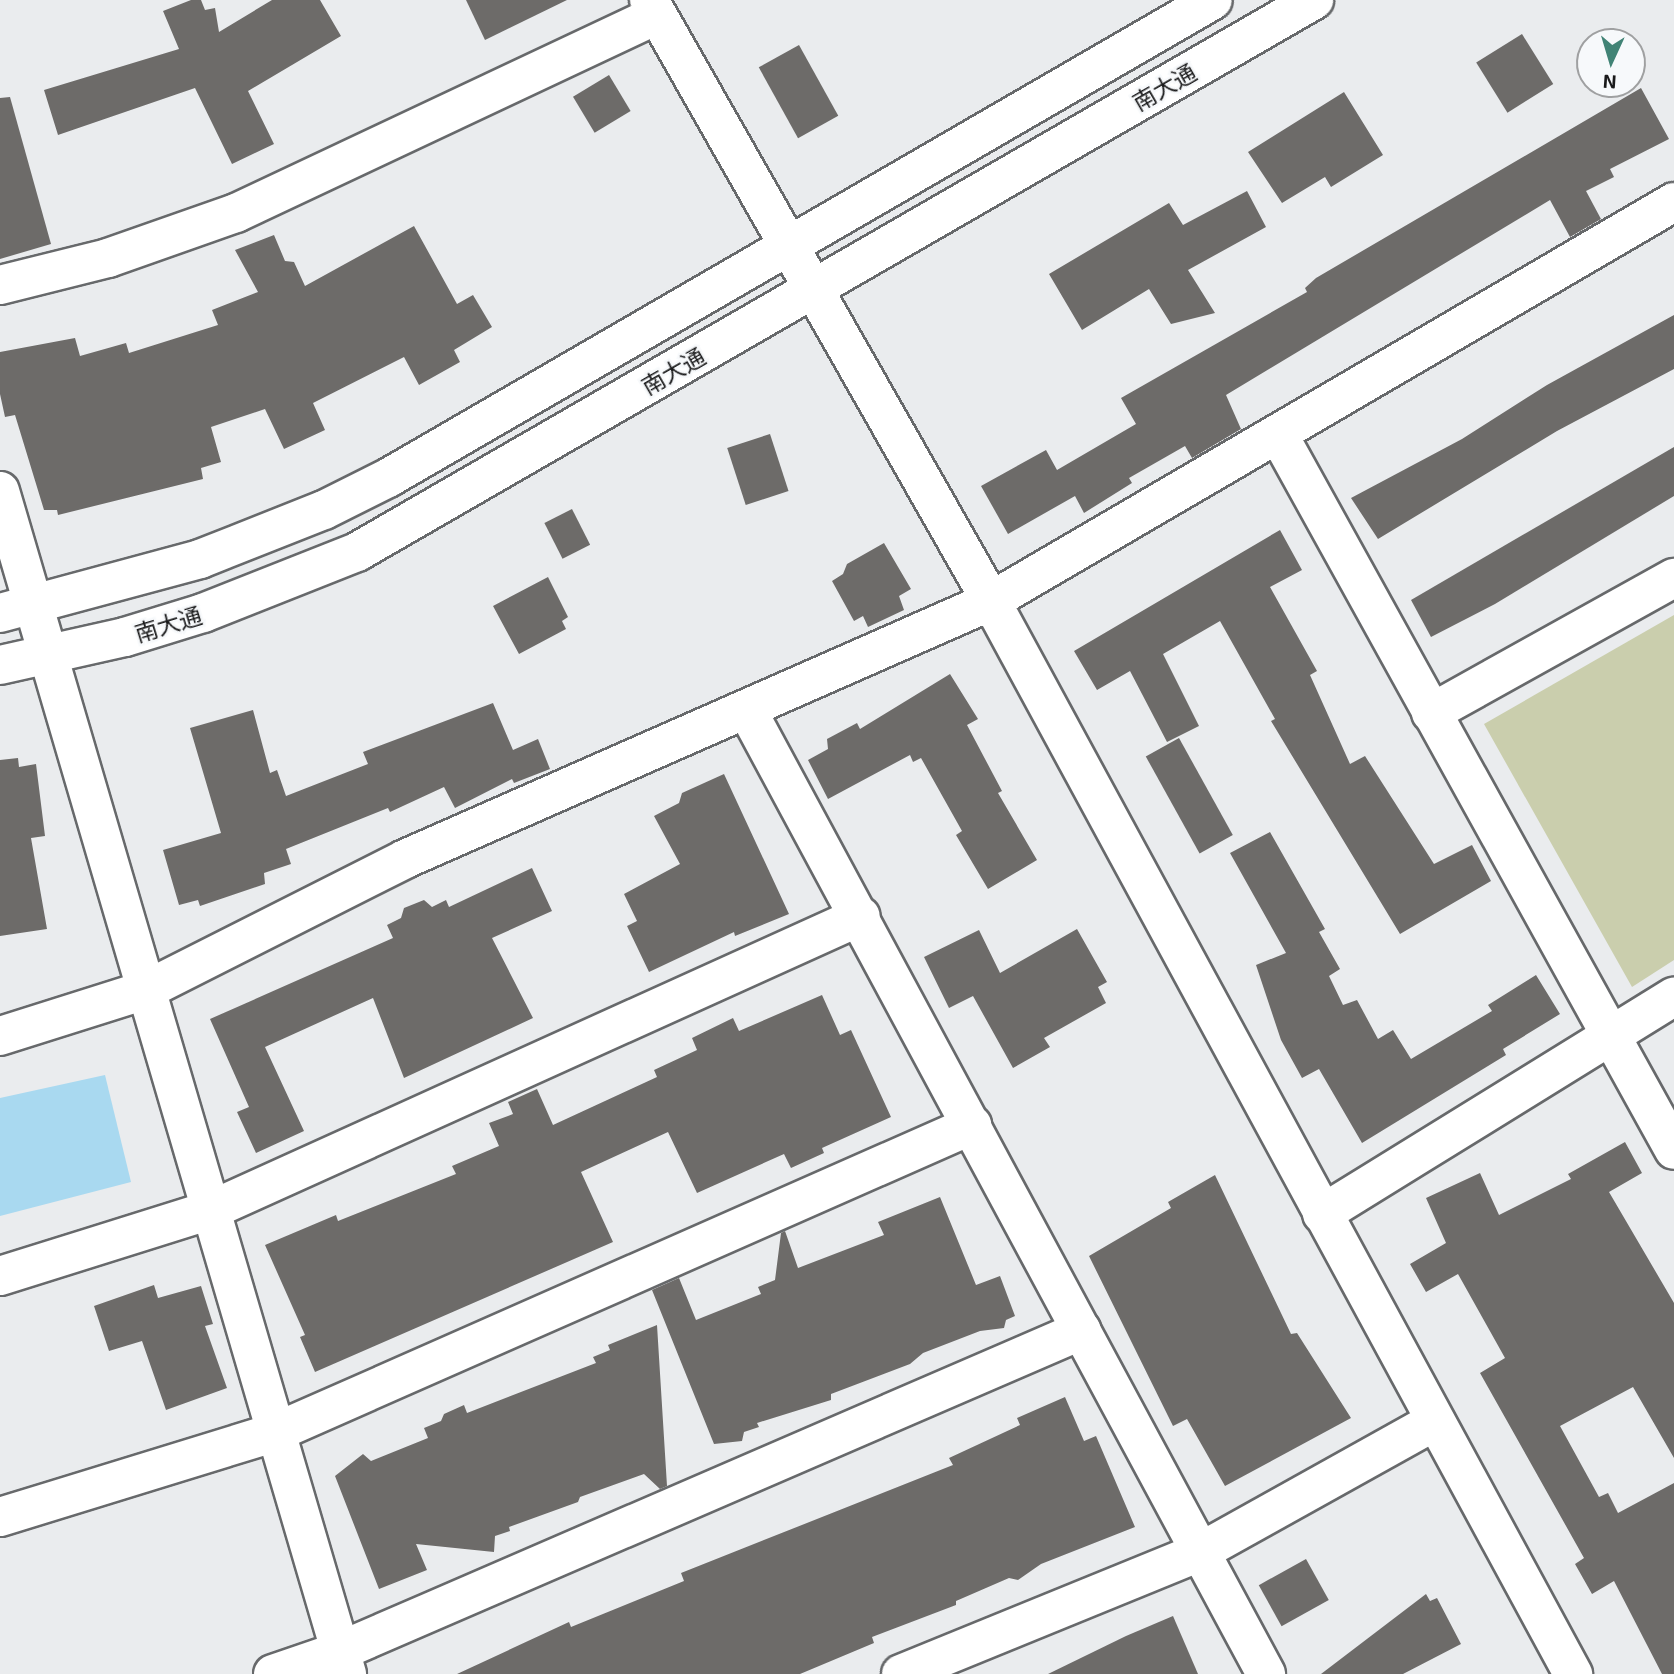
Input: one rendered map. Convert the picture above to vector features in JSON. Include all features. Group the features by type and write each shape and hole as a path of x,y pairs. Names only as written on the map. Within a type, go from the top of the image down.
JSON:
{"street":[{"path":"18,609 201,559 324,510 444,448 1213,0"},
{"name":"南大通","path":"0,665 50,655 203,613 357,552 1314,0"},
{"path":"0,285 108,258 236,213 653,7 991,601 1573,1674"},
{"path":"0,1036 146,990 405,859 991,601 1674,202"},
{"path":"1278,434 1674,1150"},
{"path":"0,491 18,609 50,655 344,1663"},
{"path":"1431,713 1674,578"},
{"path":"747,710 861,916 1266,1674"},
{"path":"0,1276 211,1210 861,916"},
{"path":"1322,1214 1674,997"},
{"path":"0,1517 276,1432 972,1125"},
{"path":"272,1674 344,1663 1082,1330"},
{"path":"901,1674 1200,1552 1435,1421"}],"green space":[{"path":"1674,615 1674,960 1632,987 1484,724"}],"water":[{"path":"105,1075 131,1182 0,1216 0,1098"}],"building":[{"path":"191,0 201,0 205,10 215,8 219,32 272,0 320,0 341,36 248,91 274,144 232,164 195,88 58,135 44,90 179,49 163,11"},
{"path":"466,0 567,0 485,40"},
{"path":"1522,34 1553,84 1507,113 1476,63"},
{"path":"799,45 838,116 798,138 759,67"},
{"path":"609,75 631,111 595,133 573,97"},
{"path":"1344,92 1383,155 1331,187 1325,177 1282,203 1248,152"},
{"path":"10,97 51,244 0,259 0,98"},
{"path":"1646,97 1669,139 1610,169 1614,177 1586,191 1601,219 1570,237 1550,200 1226,395 1241,429 1192,458 1185,446 1129,478 1132,483 1084,513 1075,496 1008,534 981,486 1046,450 1057,470 1136,424 1121,398 1307,292 1305,288 1316,278 1624,98"},
{"path":"1247,191 1266,227 1188,270 1215,313 1171,324 1149,289 1082,330 1049,274 1169,203 1183,225"},
{"path":"414,226 457,304 473,295 492,327 454,350 460,362 419,385 404,357 313,403 325,430 284,449 265,409 211,427 221,462 201,468 203,479 58,515 57,510 44,510 15,415 5,417 0,394 0,352 75,338 80,356 126,343 129,353 218,325 212,310 258,292 235,250 274,235 285,261 294,262 305,286"},
{"path":"1674,315 1674,369 1557,431 1378,539 1351,498 1462,439 1547,385"},
{"path":"770,434 789,491 746,505 727,448"},
{"path":"1674,447 1674,496 1495,604 1431,637 1411,600"},
{"path":"572,509 590,545 563,559 544,523"},
{"path":"1280,530 1302,570 1270,587 1317,671 1310,675 1350,764 1365,756 1434,864 1472,845 1491,881 1400,934 1271,721 1275,719 1220,621 1163,654 1199,726 1167,742 1130,671 1097,690 1074,651"},
{"path":"884,543 911,589 899,596 904,610 868,627 863,616 854,621 832,581 843,574 847,564"},
{"path":"548,577 568,617 562,621 566,629 519,654 493,606"},
{"path":"950,674 978,719 967,725 1002,791 998,793 1037,860 988,889 956,835 962,831 921,758 913,762 910,755 828,799 808,760 828,749 827,739 857,723 860,729"},
{"path":"493,703 513,750 538,739 550,769 514,783 512,779 455,808 444,787 390,812 388,808 286,849 291,864 264,873 265,884 200,906 198,900 179,905 163,850 221,833 190,728 253,710 270,773 277,770 286,796 368,764 363,752"},
{"path":"1179,738 1233,835 1200,854 1146,756"},
{"path":"18,758 19,767 36,764 45,836 31,838 47,929 0,936 0,760"},
{"path":"724,774 789,914 735,936 734,932 649,972 627,926 637,921 624,894 680,864 654,816 679,803 682,793"},
{"path":"1270,832 1325,929 1319,932 1340,969 1329,976 1343,1005 1357,1000 1378,1039 1393,1030 1411,1059 1492,1011 1488,1005 1536,975 1560,1014 1503,1049 1506,1055 1362,1143 1319,1069 1302,1078 1281,1040 1256,965 1286,953 1230,853"},
{"path":"532,868 552,911 492,938 533,1018 404,1078 373,998 265,1047 304,1131 256,1153 237,1112 249,1107 210,1019 393,938 387,925 401,918 404,908 424,900 432,907 446,900 449,907"},
{"path":"1077,929 1107,982 1098,987 1106,1003 1044,1038 1050,1047 1013,1068 973,996 949,1008 924,957 979,930 1000,973"},
{"path":"822,995 840,1035 851,1030 891,1117 822,1148 824,1153 791,1168 784,1154 697,1193 668,1132 581,1172 613,1242 315,1372 300,1337 305,1335 265,1245 336,1215 338,1221 456,1174 452,1166 499,1146 489,1123 513,1114 508,1102 537,1089 553,1125 657,1077 654,1070 697,1050 692,1038 733,1018 739,1031"},
{"path":"1625,1142 1642,1173 1609,1192 1674,1303 1674,1458 1633,1387 1560,1426 1599,1497 1608,1493 1618,1513 1674,1483 1674,1674 1662,1674 1614,1581 1592,1594 1575,1564 1584,1558 1480,1373 1505,1358 1458,1274 1426,1292 1410,1264 1446,1243 1426,1198 1480,1173 1499,1215 1571,1179 1568,1174"},
{"path":"1215,1175 1291,1334 1297,1333 1351,1418 1225,1486 1187,1419 1173,1426 1089,1256 1171,1208 1168,1202"},
{"path":"940,1197 976,1285 1000,1276 1015,1316 1006,1320 1004,1328 980,1331 923,1353 910,1364 831,1394 831,1400 757,1423 759,1427 744,1432 742,1441 714,1444 652,1290 679,1278 696,1320 761,1294 758,1287 775,1280 781,1233 785,1231 798,1268 884,1235 878,1222"},
{"path":"154,1285 158,1298 201,1286 213,1324 205,1326 227,1388 166,1410 142,1341 109,1351 94,1306"},
{"path":"657,1325 667,1486 660,1489 644,1474 580,1497 578,1502 509,1527 510,1531 495,1536 494,1552 416,1544 427,1570 379,1589 335,1476 363,1454 371,1461 428,1438 424,1428 441,1421 444,1414 464,1405 467,1413 596,1363 593,1357 610,1350 608,1345"},
{"path":"1065,1397 1084,1441 1096,1436 1135,1527 1041,1564 1018,1580 1009,1578 956,1601 956,1605 872,1637 874,1643 800,1674 457,1674 569,1622 571,1627 684,1581 681,1573 953,1465 949,1458 1020,1425 1017,1418"},
{"path":"1306,1559 1329,1600 1282,1626 1259,1585"},
{"path":"1426,1594 1430,1601 1437,1598 1461,1644 1403,1674 1321,1674"},
{"path":"1173,1616 1198,1674 1048,1674 1126,1636"}]}
